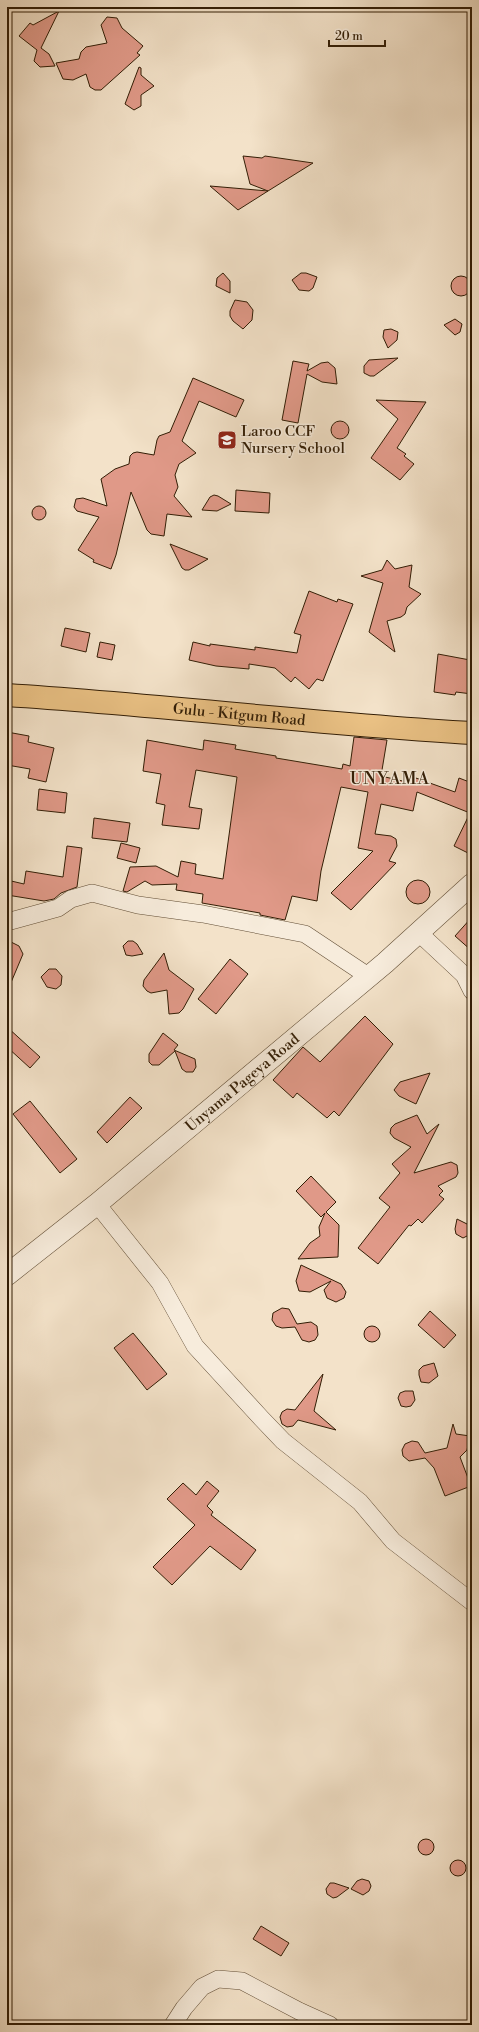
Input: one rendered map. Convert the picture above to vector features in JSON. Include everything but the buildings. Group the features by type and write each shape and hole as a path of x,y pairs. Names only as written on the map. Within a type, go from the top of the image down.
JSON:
{"main road":[{"name":"Gulu - Kitgum Road","path":"7,695 125,703 414,730 472,733"}],"street":[{"name":"Unyama Pageya Road","path":"7,1275 97,1204 419,933 472,884"},
{"path":"7,922 58,908 71,899 92,892 138,905 203,914 305,934 368,976"},
{"path":"419,933 464,975 472,991"},
{"path":"97,1204 160,1282 195,1346 261,1418 283,1441 360,1502 393,1541 472,1602"},
{"path":"173,2025 184,2008 202,1987 218,1979 242,1981 299,2011 330,2025"}],"place":[{"name":"Laroo CCF Nursery School","path":"227,440"}],"district":[{"name":"UNYAMA","path":"390,779"}]}
